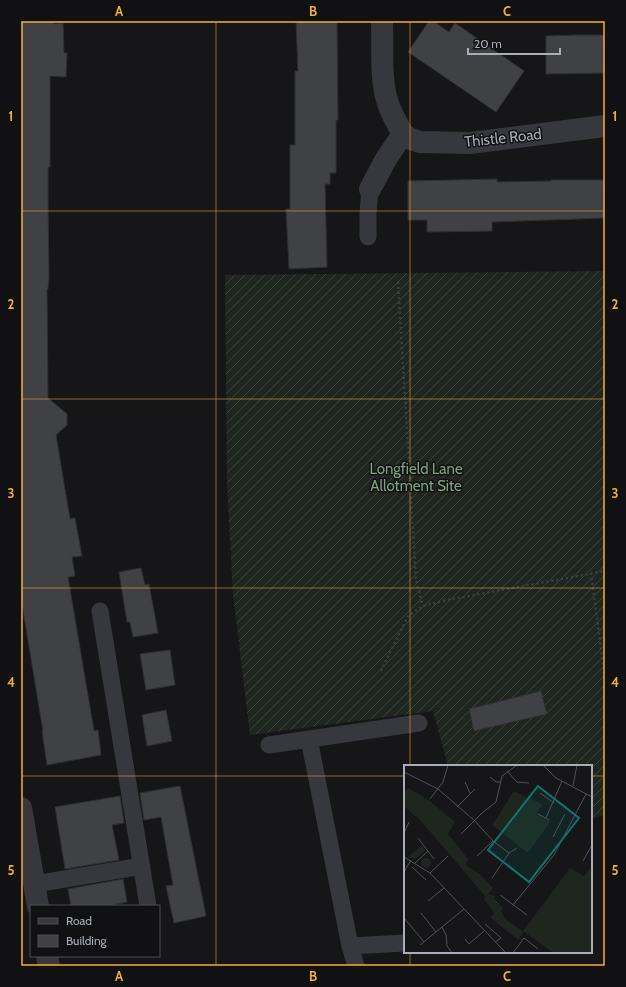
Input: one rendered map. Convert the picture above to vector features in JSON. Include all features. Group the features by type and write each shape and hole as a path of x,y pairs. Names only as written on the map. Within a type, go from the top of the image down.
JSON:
{"street":[{"path":"370,189 386,159 403,134 394,119 386,99 383,76 382,21"},
{"name":"Thistle Road","path":"403,134 420,142 470,143 605,126"},
{"path":"21,808 38,905"}],"lane":[{"path":"368,237 370,189"},
{"path":"100,611 148,905"},
{"path":"269,745 419,723"},
{"path":"309,739 350,946 356,966"},
{"path":"35,884 142,866"},
{"path":"350,946 404,943"}],"path":[{"path":"398,282 416,580 423,606"},
{"path":"381,671 408,616 423,606 447,600 605,571"},
{"path":"591,573 605,680"}],"green space":[{"name":"Longfield Lane Allotment Site","path":"605,271 605,815 592,819 592,765 448,765 433,711 250,735 233,595 227,484 225,275"}],"building":[{"path":"21,21 54,21 54,24 63,23 64,53 67,53 66,77 50,76 50,167 48,167 49,278 47,289 48,398 67,414 67,425 56,435 70,519 75,518 82,556 72,557 75,576 68,577 94,731 98,730 101,755 47,765 43,731 21,598"},
{"path":"296,21 337,21 338,120 336,120 336,173 330,173 330,184 325,184 327,267 289,269 286,209 290,209 290,145 295,145 295,71 298,71"},
{"path":"429,21 433,21 449,32 455,23 524,71 496,112 408,52"},
{"path":"605,35 605,73 546,74 546,36"},
{"path":"497,179 497,182 605,180 605,218 492,222 492,231 427,232 427,220 408,220 408,181"},
{"path":"141,568 145,585 149,584 158,633 133,637 130,622 127,622 119,572"},
{"path":"170,650 175,685 146,690 140,654"},
{"path":"541,691 547,714 474,731 469,709"},
{"path":"166,710 172,741 147,746 142,715"},
{"path":"180,786 206,916 174,923 166,886 173,885 161,817 144,820 140,793"},
{"path":"120,796 124,823 112,825 119,860 65,869 55,807"},
{"path":"123,879 127,902 112,905 71,905 68,889"}]}
